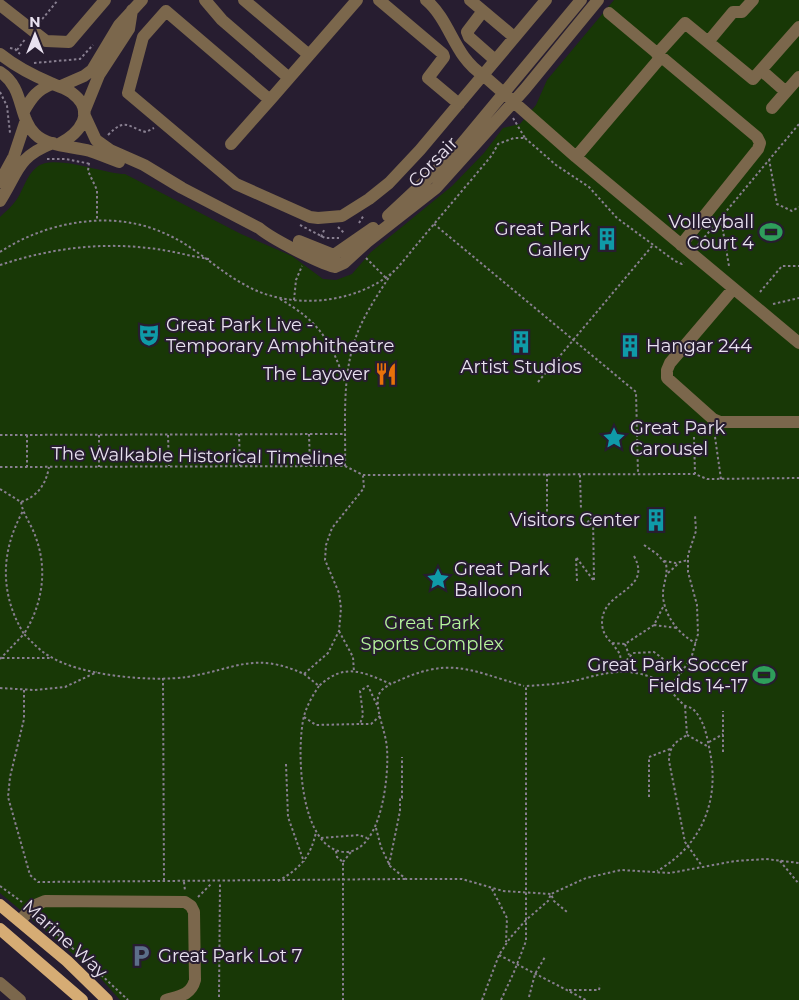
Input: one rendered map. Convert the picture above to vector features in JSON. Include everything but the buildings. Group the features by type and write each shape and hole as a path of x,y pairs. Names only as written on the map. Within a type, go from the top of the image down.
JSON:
{"main road":[{"name":"Marine Way","path":"0,905 67,961 107,1000"},
{"name":"Marine Way","path":"0,929 82,1000"}],"street":[{"path":"0,5 46,42 69,42 105,0"},
{"path":"0,182 16,150 32,97 40,89 84,76 92,70 119,25 142,0"},
{"path":"205,0 222,20 289,78"},
{"path":"244,0 309,55"},
{"path":"231,144 357,0"},
{"path":"379,0 444,54 444,57 428,78 459,104"},
{"path":"426,0 444,19 465,60 576,157 799,343"},
{"path":"470,0 514,37"},
{"path":"270,100 166,12 143,37 128,94 236,184 310,217 342,216 375,195 401,172 546,0"},
{"name":"Corsair","path":"84,113 96,140 110,150 144,165 182,188 260,228 268,235 326,265 336,267 344,263 367,242 436,188 508,99 582,0"},
{"name":"Corsair","path":"508,99 598,0"},
{"path":"708,42 733,12 742,12 753,0"},
{"path":"0,200 23,160 32,152 72,137 79,131 99,75 128,29 132,10"},
{"path":"483,11 467,32 469,37 495,60"},
{"path":"609,13 757,137 760,143 758,149 686,248"},
{"path":"576,157 686,23 753,79 799,27"},
{"path":"0,54 77,97 84,113"},
{"path":"761,70 786,92"},
{"path":"0,72 11,81 25,115 36,135 56,144"},
{"path":"772,108 799,77"},
{"name":"Corsair","path":"56,144 93,152 182,188"},
{"path":"733,289 670,363 667,370 667,378 706,413 720,422 799,422"},
{"path":"20,921 33,906 45,901 185,902 192,906 194,912 195,980 185,995 166,1000"},
{"path":"0,982 20,1000"}],"path":[{"path":"15,48 21,55"},
{"path":"33,63 76,60 82,57"},
{"path":"0,92 7,106 10,120 8,141"},
{"path":"513,118 526,138 556,165 589,187 617,218 653,246 682,264 686,248 720,218 799,124"},
{"path":"104,139 120,125 126,124 146,132 154,128 150,125"},
{"path":"104,133 107,136"},
{"path":"345,466 346,385 358,332 391,273 492,155 495,146 514,138 526,138"},
{"path":"41,159 66,159 89,164"},
{"path":"91,159 89,164 90,176 97,190 97,221"},
{"path":"769,159 777,204 792,210 799,207"},
{"path":"356,225 362,221 365,213"},
{"path":"720,218 729,266"},
{"path":"0,252 30,235 51,228 97,221 124,222 164,232 192,246 246,286 277,298 305,315 324,334 336,355 346,385"},
{"path":"298,222 301,228 333,239 351,230"},
{"path":"434,224 636,392 638,474"},
{"path":"336,225 345,234"},
{"path":"321,236 326,226"},
{"path":"0,265 46,252 96,246 150,248 210,260"},
{"path":"538,382 653,246"},
{"path":"365,256 385,277"},
{"path":"294,300 298,272 306,262"},
{"path":"760,292 782,266 799,266"},
{"path":"277,298 313,301 349,295 391,273"},
{"path":"773,304 799,298"},
{"path":"239,434 240,466"},
{"path":"309,434 310,466"},
{"path":"0,435 345,434"},
{"path":"27,435 27,467"},
{"path":"98,435 98,466"},
{"path":"168,435 169,466"},
{"path":"694,437 695,474"},
{"path":"715,437 721,478"},
{"name":"The Walkable Historical Timeline","path":"0,467 345,466 363,475 695,474 707,479 799,478"},
{"path":"21,502 31,498 39,491 47,476 49,467"},
{"path":"547,474 547,513"},
{"path":"580,474 581,510"},
{"path":"304,674 328,653 339,631 341,608 339,593 325,560 326,545 332,528 364,488 363,475"},
{"path":"0,490 21,502"},
{"path":"1,658 24,634 39,602 43,576 36,537 22,511 21,502"},
{"path":"22,511 8,544 3,573 9,609 24,634 38,648 53,658 97,672 132,677 163,678 206,673 254,661 279,664 304,674 319,686"},
{"path":"669,688 691,659 696,643 698,618 688,572 688,560 696,531 694,515"},
{"path":"585,525 593,516"},
{"path":"593,516 602,525"},
{"path":"577,582 576,557 594,582 593,516"},
{"path":"644,545 664,561 679,563"},
{"path":"622,672 623,664 620,654 604,635 601,620 610,602 634,583 637,571 634,556"},
{"path":"667,574 679,563 688,560"},
{"path":"664,561 667,574 663,591 664,605 678,628 696,643"},
{"path":"612,644 625,644 654,626 664,605"},
{"path":"654,626 678,628"},
{"path":"339,631 353,657 354,672"},
{"path":"625,644 629,655"},
{"path":"623,664 629,655 638,652 654,652 682,673"},
{"path":"1,658 53,658"},
{"path":"378,708 378,695 383,687 429,669 448,667 472,669 526,686 550,685 608,672 622,672 653,678 669,688 685,705 692,708 697,715 709,742 713,770 711,800 703,823 688,848 669,865 657,871"},
{"path":"351,851 336,850 324,844 316,832 306,803 300,766 304,717 319,686 329,676 341,670 357,671 391,684"},
{"path":"0,688 24,690 65,687 97,672"},
{"path":"163,678 164,882"},
{"path":"360,724 363,715 360,691 368,686 378,708 387,747 387,769 376,828 381,847 389,864 406,879"},
{"path":"501,1000 518,965 526,941 526,686"},
{"path":"24,690 21,736 10,777 8,797 30,875 38,882 276,882 462,879 473,880 492,889 551,894 603,872 633,869 670,873 702,866 718,866 735,861 779,860 799,863"},
{"path":"685,705 687,735"},
{"path":"723,711 723,752"},
{"path":"304,717 316,725 372,724 380,716"},
{"path":"709,742 723,734"},
{"path":"687,735 709,747"},
{"path":"649,797 649,758 671,749 687,735"},
{"path":"671,749 671,772 688,848 702,866"},
{"path":"389,864 400,811 400,798 402,798 402,758"},
{"path":"286,764 288,817 304,862"},
{"path":"343,1000 343,862 351,851 363,844 376,828"},
{"path":"276,882 296,870 304,862 313,844 316,832"},
{"path":"321,838 359,835 367,838"},
{"path":"336,850 337,857 343,862"},
{"path":"779,860 799,884"},
{"path":"198,897 213,882"},
{"path":"220,882 220,997"},
{"path":"0,886 25,904"},
{"path":"492,889 507,918 505,945"},
{"path":"551,894 554,901 567,912"},
{"path":"482,1000 499,955 505,945 526,920 548,901 551,894"},
{"path":"36,914 128,1000"},
{"path":"499,955 586,1000"},
{"path":"529,997 536,974 545,956"},
{"path":"566,990 598,990 600,985"}],"green space":[{"name":"Great Park Sports Complex","path":"614,0 799,0 799,1000 120,1000 96,973 0,893 0,217 17,199 30,175 37,167 45,163 55,162 80,165 125,174 241,234 292,256 323,279 336,280 352,274 371,252 452,186 484,153 503,128 520,124 536,105 547,80"}],"place":[{"name":"Volleyball Court 4","path":"771,232"},
{"name":"Great Park Gallery","path":"607,239"},
{"name":"Great Park Live - Temporary Amphitheatre","path":"149,335"},
{"name":"Artist Studios","path":"521,342"},
{"name":"Hangar 244","path":"630,346"},
{"name":"The Layover","path":"386,374"},
{"name":"Great Park Carousel","path":"614,438"},
{"name":"Visitors Center","path":"656,520"},
{"name":"Great Park Balloon","path":"438,579"},
{"name":"Great Park Soccer Fields 14-17","path":"764,675"},
{"name":"Great Park Lot 7","path":"141,956"}]}
